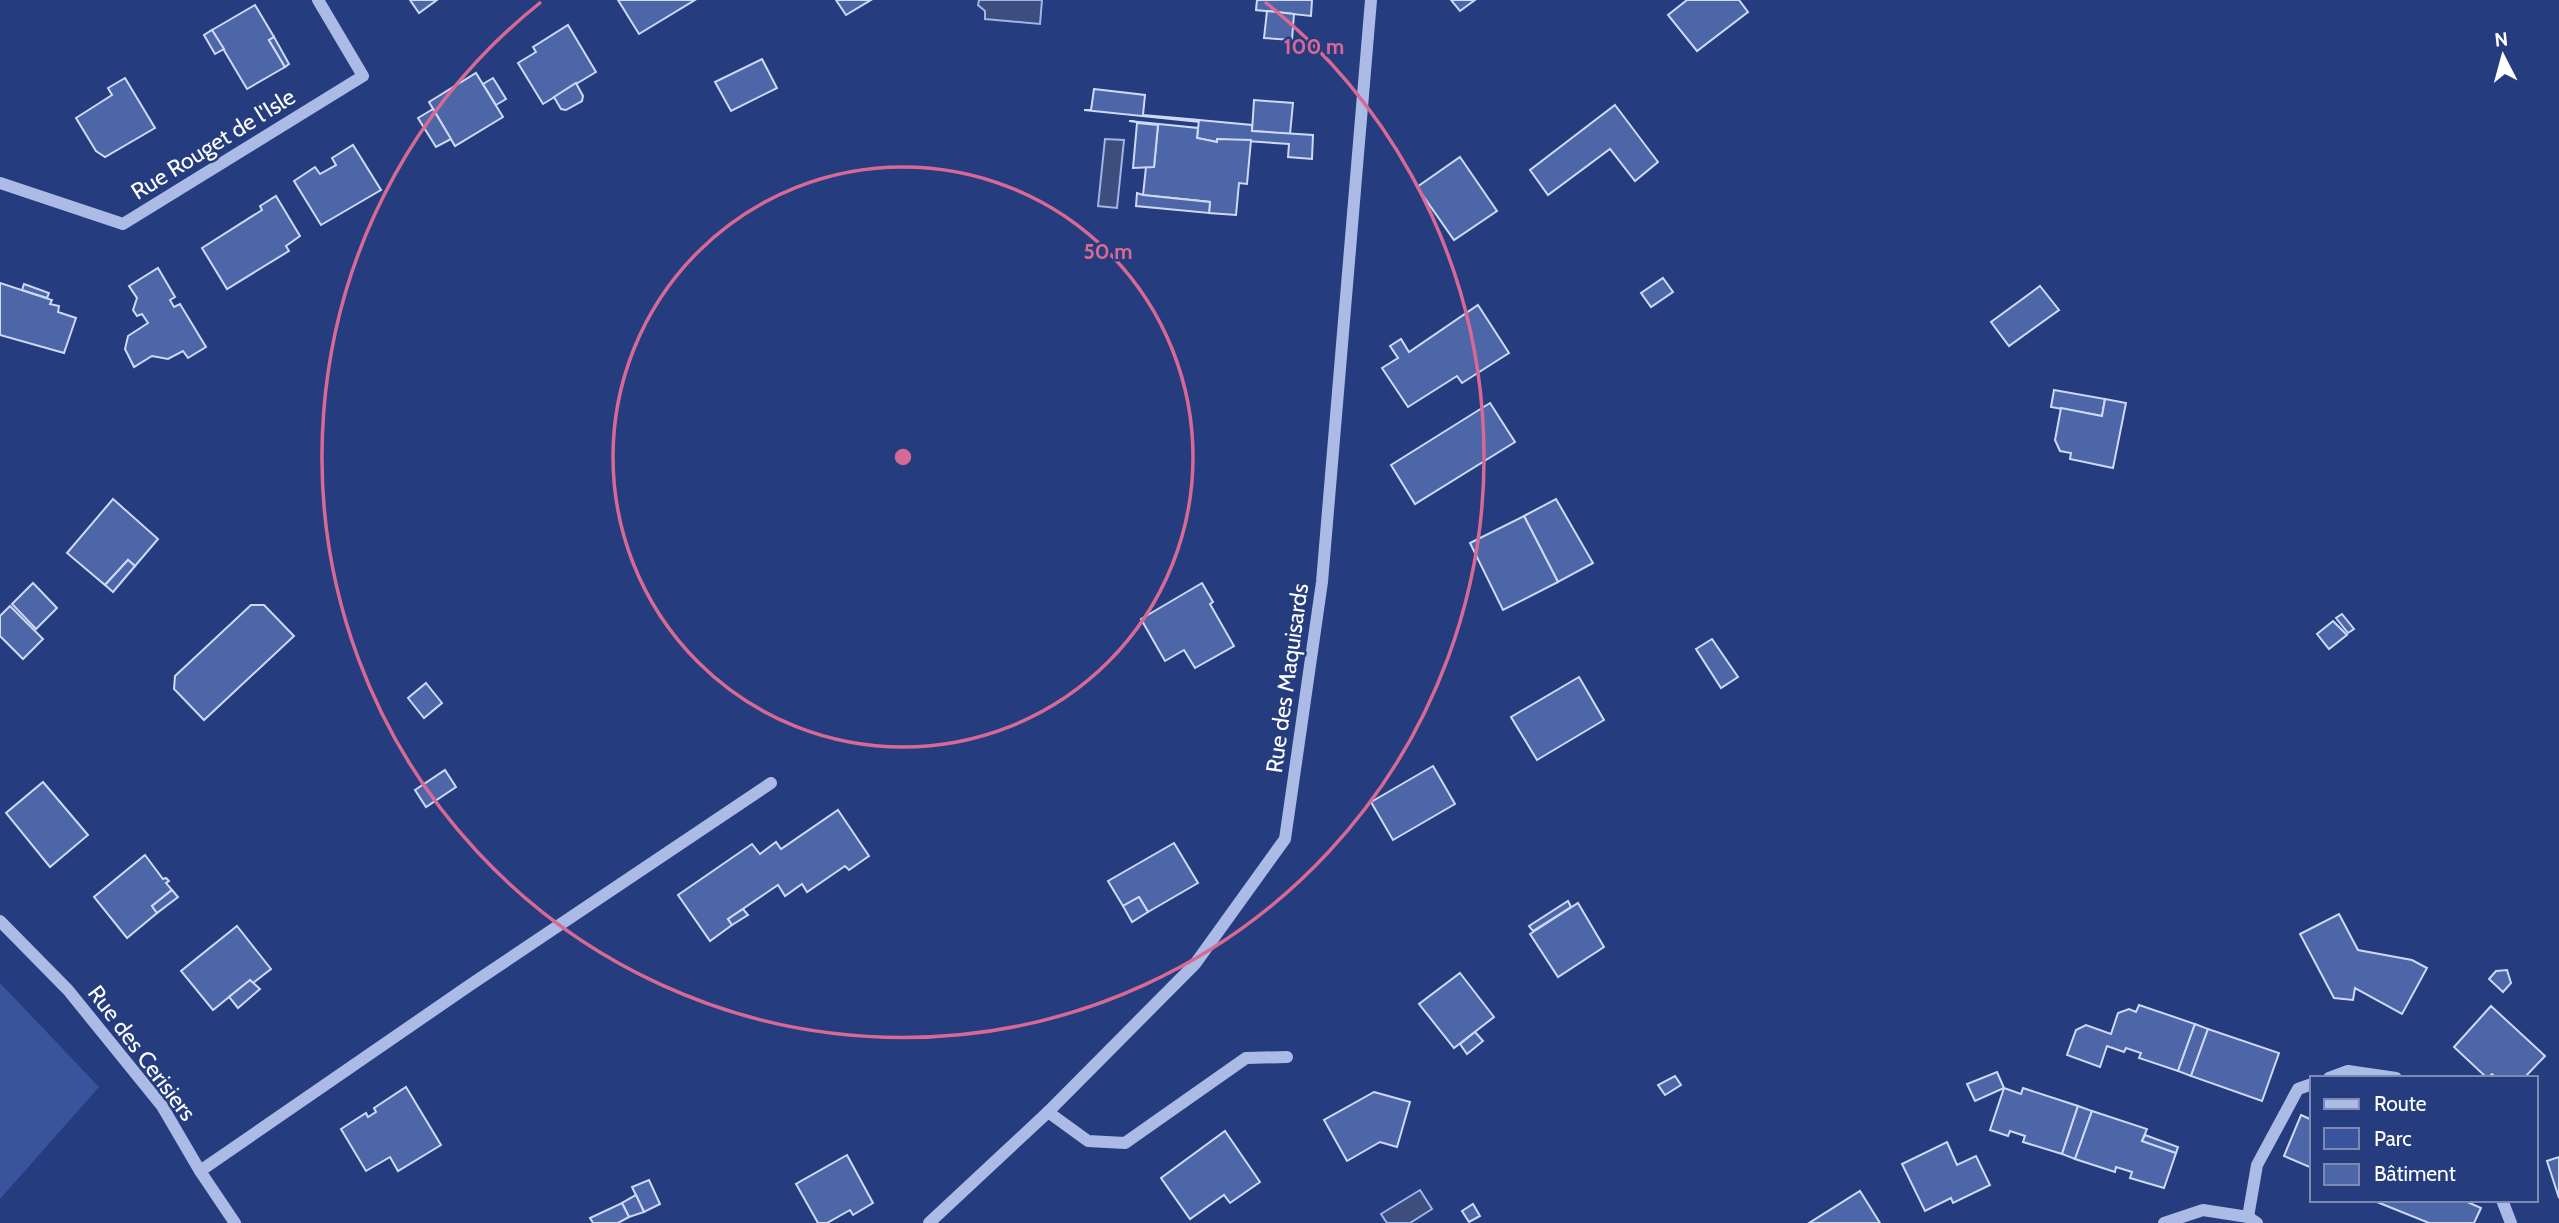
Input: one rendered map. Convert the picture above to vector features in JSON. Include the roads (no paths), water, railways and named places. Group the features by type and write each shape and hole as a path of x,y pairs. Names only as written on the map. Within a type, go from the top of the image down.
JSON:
{"street":[{"name":"Rue Rouget de l'Isle","path":"0,183 123,224 363,76 317,0"},
{"name":"Rue des Maquisards","path":"929,1223 1048,1112 1195,964 1285,839 1322,582 1371,0"},
{"path":"200,1171 771,783"},
{"name":"Rue des Cerisiers","path":"0,921 68,990 162,1106 200,1171 235,1223"},
{"path":"1048,1112 1088,1140 1125,1143 1246,1058 1287,1057"},
{"path":"2334,1076 2348,1071 2382,1076"},
{"path":"2164,1223 2203,1210 2253,1220 2257,1165 2298,1089 2310,1085"},
{"path":"2503,1202 2511,1223"}]}
